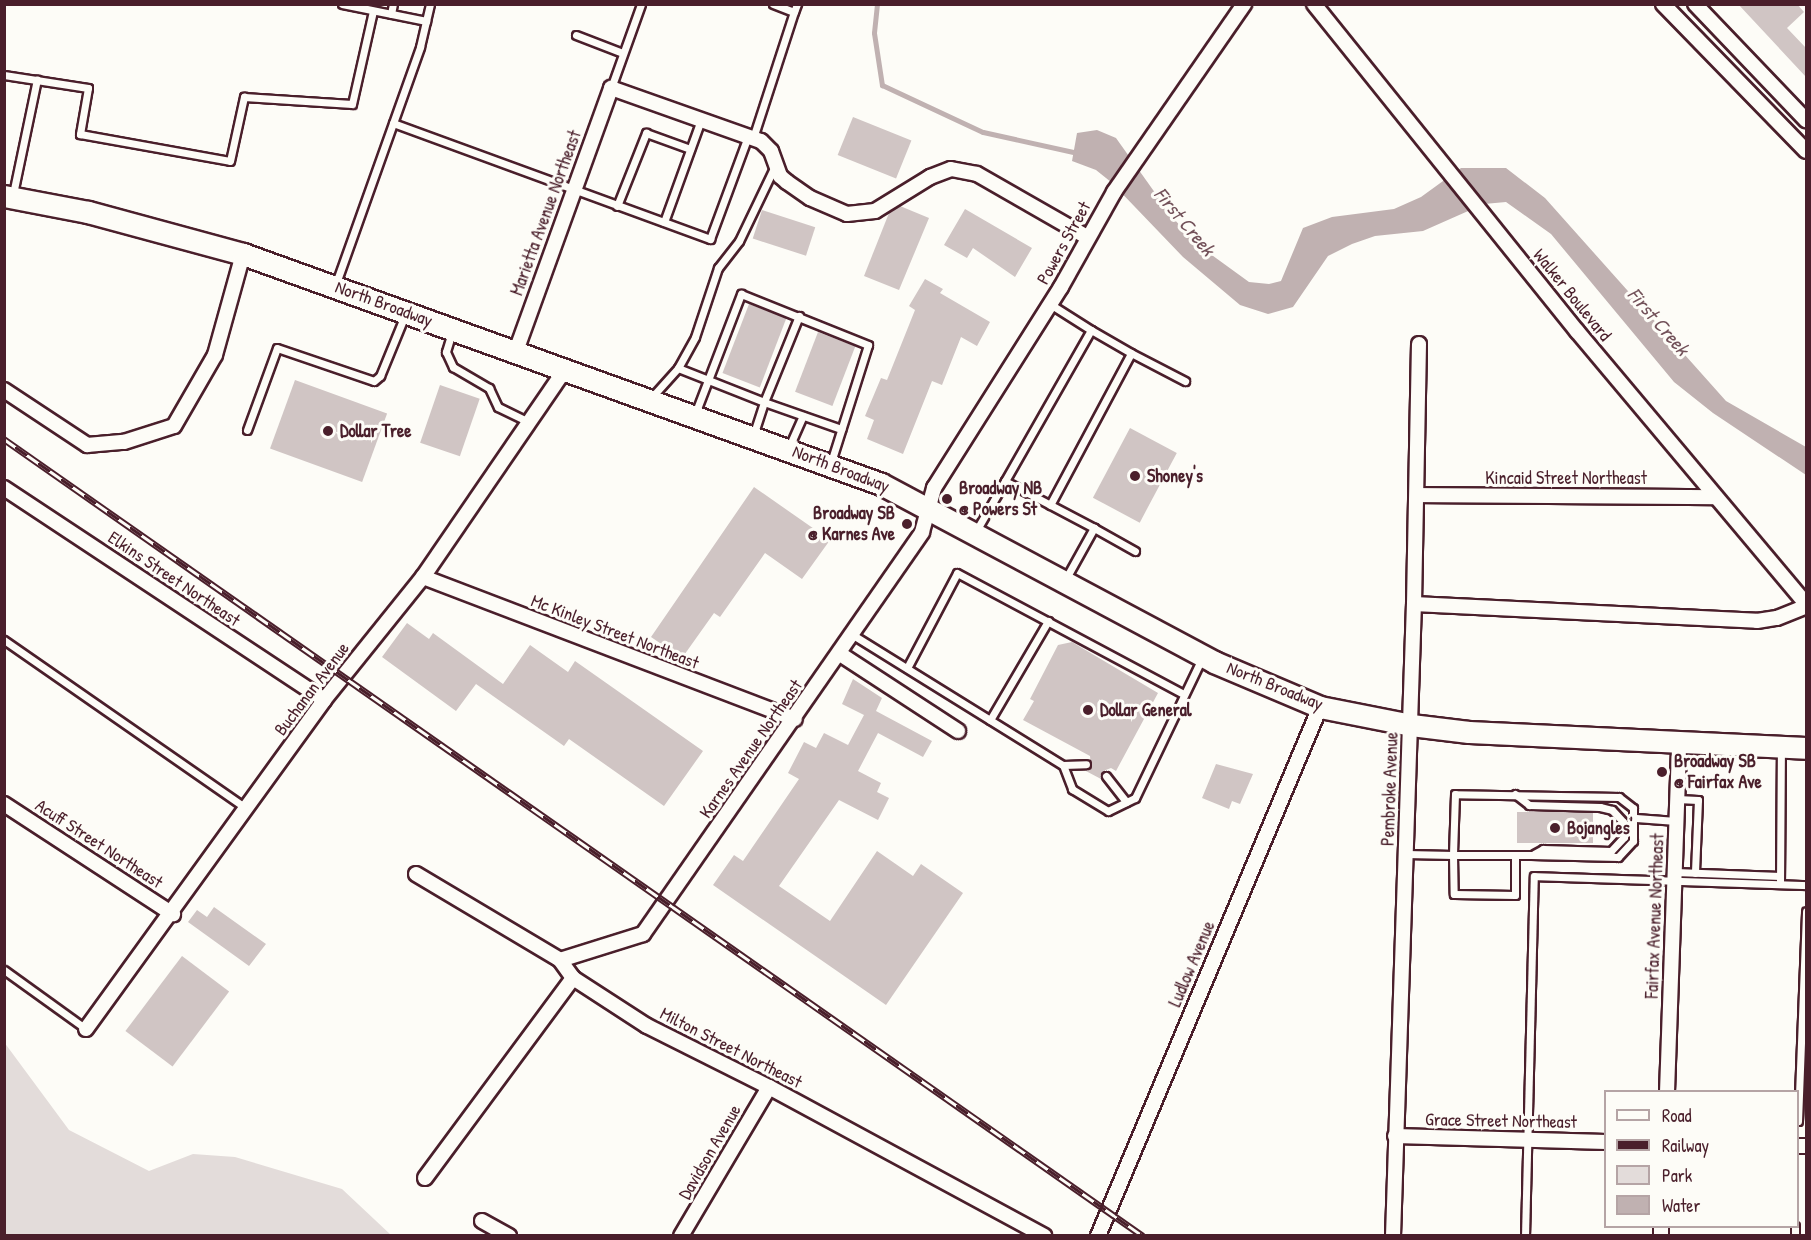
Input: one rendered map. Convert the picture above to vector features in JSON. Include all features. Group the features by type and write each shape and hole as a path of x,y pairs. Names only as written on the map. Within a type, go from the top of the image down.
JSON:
{"main road":[{"name":"North Broadway","path":"8,197 88,212 243,254 830,465 930,507 1203,656 1320,707 1411,726 1806,748"}],"street":[{"name":"Powers Street","path":"930,507 934,488 1050,304 1114,192 1244,4"},
{"name":"Walker Boulevard","path":"1314,4 1714,497 1806,605"},
{"path":"1663,4 1806,151"},
{"path":"1695,4 1806,120"},
{"path":"611,88 751,137 771,151 776,165 787,182 810,198 847,214 875,211 930,177 951,170 977,174 1087,237"},
{"name":"Marietta Avenue Northeast","path":"516,351 611,88"},
{"path":"4,390 87,445 124,441 174,426 215,355 243,254"},
{"name":"Pembroke Avenue","path":"1393,1236 1411,726 1419,344"},
{"name":"Buchanan Avenue","path":"86,1029 173,914 324,700 423,578 565,370"},
{"name":"Elkins Street Northeast","path":"4,488 324,700"},
{"name":"Kincaid Street Northeast","path":"1417,495 1714,497"},
{"name":"Karnes Avenue Northeast","path":"560,960 644,934 840,654 922,532 930,507"},
{"name":"Mc Kinley Street Northeast","path":"423,578 795,719"},
{"path":"1414,604 1757,621 1777,618 1806,605"},
{"path":"840,654 958,731"},
{"name":"Ludlow Avenue","path":"1098,1236 1320,707"},
{"name":"Fairfax Avenue Northeast","path":"1667,1090 1679,742"},
{"name":"Acuff Street Northeast","path":"4,804 173,914"},
{"name":"Milton Street Northeast","path":"416,874 560,960 573,978 647,1026 769,1087 1044,1236"},
{"path":"425,1178 573,978"},
{"name":"Davidson Avenue","path":"681,1236 769,1087"},
{"name":"Grace Street Northeast","path":"1395,1136 1604,1142"},
{"path":"482,1221 508,1236"}],"lane":[{"path":"342,4 426,21"},
{"path":"391,14 393,4"},
{"path":"335,287 393,123 430,4"},
{"path":"611,88 641,4"},
{"path":"393,123 710,239 751,137 796,8 773,4"},
{"path":"4,75 88,88 81,134 230,161 244,97 352,104 373,10"},
{"path":"576,35 623,53"},
{"path":"8,197 37,79"},
{"path":"664,222 701,120"},
{"path":"617,206 646,133 690,149"},
{"path":"650,400 678,368 695,337 718,268 739,241 776,165"},
{"path":"694,415 741,294 868,345 830,465"},
{"path":"1050,304 1131,353 1185,381"},
{"path":"247,430 277,348 374,381 380,376 406,312"},
{"path":"752,436 799,316"},
{"path":"453,329 448,361 476,382 489,388 498,407 530,422"},
{"path":"975,533 1091,330"},
{"path":"1050,505 1131,353"},
{"path":"678,368 841,429"},
{"path":"788,450 803,416"},
{"path":"1005,481 1135,550"},
{"path":"1065,580 1094,528"},
{"path":"907,668 957,573 1184,694"},
{"path":"990,720 1048,621"},
{"path":"853,635 1063,765 1086,764"},
{"path":"4,640 247,809"},
{"path":"1063,765 1072,789 1108,811 1135,798 1203,656"},
{"path":"1780,880 1781,746"},
{"path":"1106,776 1126,802"},
{"path":"1405,854 1453,855 1515,855 1532,855 1618,856 1633,841 1636,818 1633,808 1619,797 1455,794 1453,855 1454,894 1515,895 1515,855"},
{"path":"1515,794 1528,805 1600,807 1612,810 1623,822 1624,837 1611,851 1543,849 1532,855"},
{"path":"1677,799 1698,800 1695,873"},
{"path":"1636,818 1676,821"},
{"path":"1674,877 1695,873 1780,880 1806,885"},
{"path":"1525,1236 1534,876 1780,880"},
{"path":"1798,1090 1806,911"},
{"path":"4,970 86,1029"}],"green space":[{"path":"4,1042 69,1130 149,1171 193,1154 235,1157 342,1189 391,1235 5,1235"}],"water":[{"name":"First Creek","path":"1097,130 1116,138 1173,218 1198,245 1249,282 1269,284 1281,281 1303,228 1332,217 1394,209 1421,197 1461,168 1506,168 1545,198 1726,401 1806,447 1806,475 1713,413 1674,382 1551,234 1506,202 1484,204 1423,231 1375,236 1352,244 1328,256 1293,307 1268,314 1240,305 1183,257 1111,182 1096,170 1072,161 1077,133"}],"building":[{"path":"1738,4 1797,4 1804,12 1787,28 1806,48 1806,77"},
{"path":"853,117 911,141 896,179 838,155"},
{"path":"900,206 929,218 899,290 864,276 889,213"},
{"path":"965,209 1032,248 1015,277 973,248 967,258 944,245"},
{"path":"762,210 815,227 806,256 753,239"},
{"path":"925,279 943,289 940,293 990,322 977,346 961,337 942,385 932,381 903,454 867,439 874,420 865,416 881,378 887,380 915,310 909,306"},
{"path":"749,304 786,318 760,387 722,373"},
{"path":"818,332 855,346 832,406 795,392"},
{"name":"Dollar Tree","path":"295,380 387,414 362,482 270,449"},
{"path":"440,385 480,399 460,456 420,443"},
{"name":"Shoney's","path":"1130,428 1177,453 1140,523 1093,498"},
{"path":"754,487 830,540 802,579 765,553 720,617 714,613 682,658 651,637"},
{"path":"407,623 429,639 433,633 503,684 530,645 568,672 575,661 703,751 664,806 569,739 564,746 476,684 456,711 382,657"},
{"name":"Dollar General","path":"1072,642 1158,693 1116,771 1111,768 1103,771 1101,779 1084,770 1091,766 1090,756 1023,720 1034,701 1030,699 1058,645"},
{"path":"853,679 882,698 876,711 932,741 923,757 878,733 858,771 881,783 877,792 889,798 878,820 839,800 779,886 830,921 877,851 913,876 921,864 963,893 886,1005 713,885 734,855 743,861 799,779 788,773 804,742 816,748 824,733 848,745 864,715 842,704"},
{"path":"1216,764 1253,774 1240,804 1232,801 1229,809 1202,798"},
{"name":"Bojangles'","path":"1517,812 1593,812 1593,843 1517,843"},
{"path":"214,907 266,944 249,966 188,922 197,910 207,917"},
{"path":"182,956 229,992 173,1067 125,1031"}],"waterway":[{"name":"First Creek","path":"877,4 874,33 882,85 983,132 1078,153"}],"railway":[{"path":"4,439 1143,1236"}],"place":[{"name":"Dollar Tree","path":"328,431"},
{"name":"Shoney's","path":"1135,476"},
{"name":"Broadway NB @ Powers St","path":"947,499"},
{"name":"Broadway SB @ Karnes Ave","path":"907,524"},
{"name":"Dollar General","path":"1088,710"},
{"name":"Broadway SB @ Fairfax Ave","path":"1662,772"},
{"name":"Bojangles'","path":"1555,828"}]}
